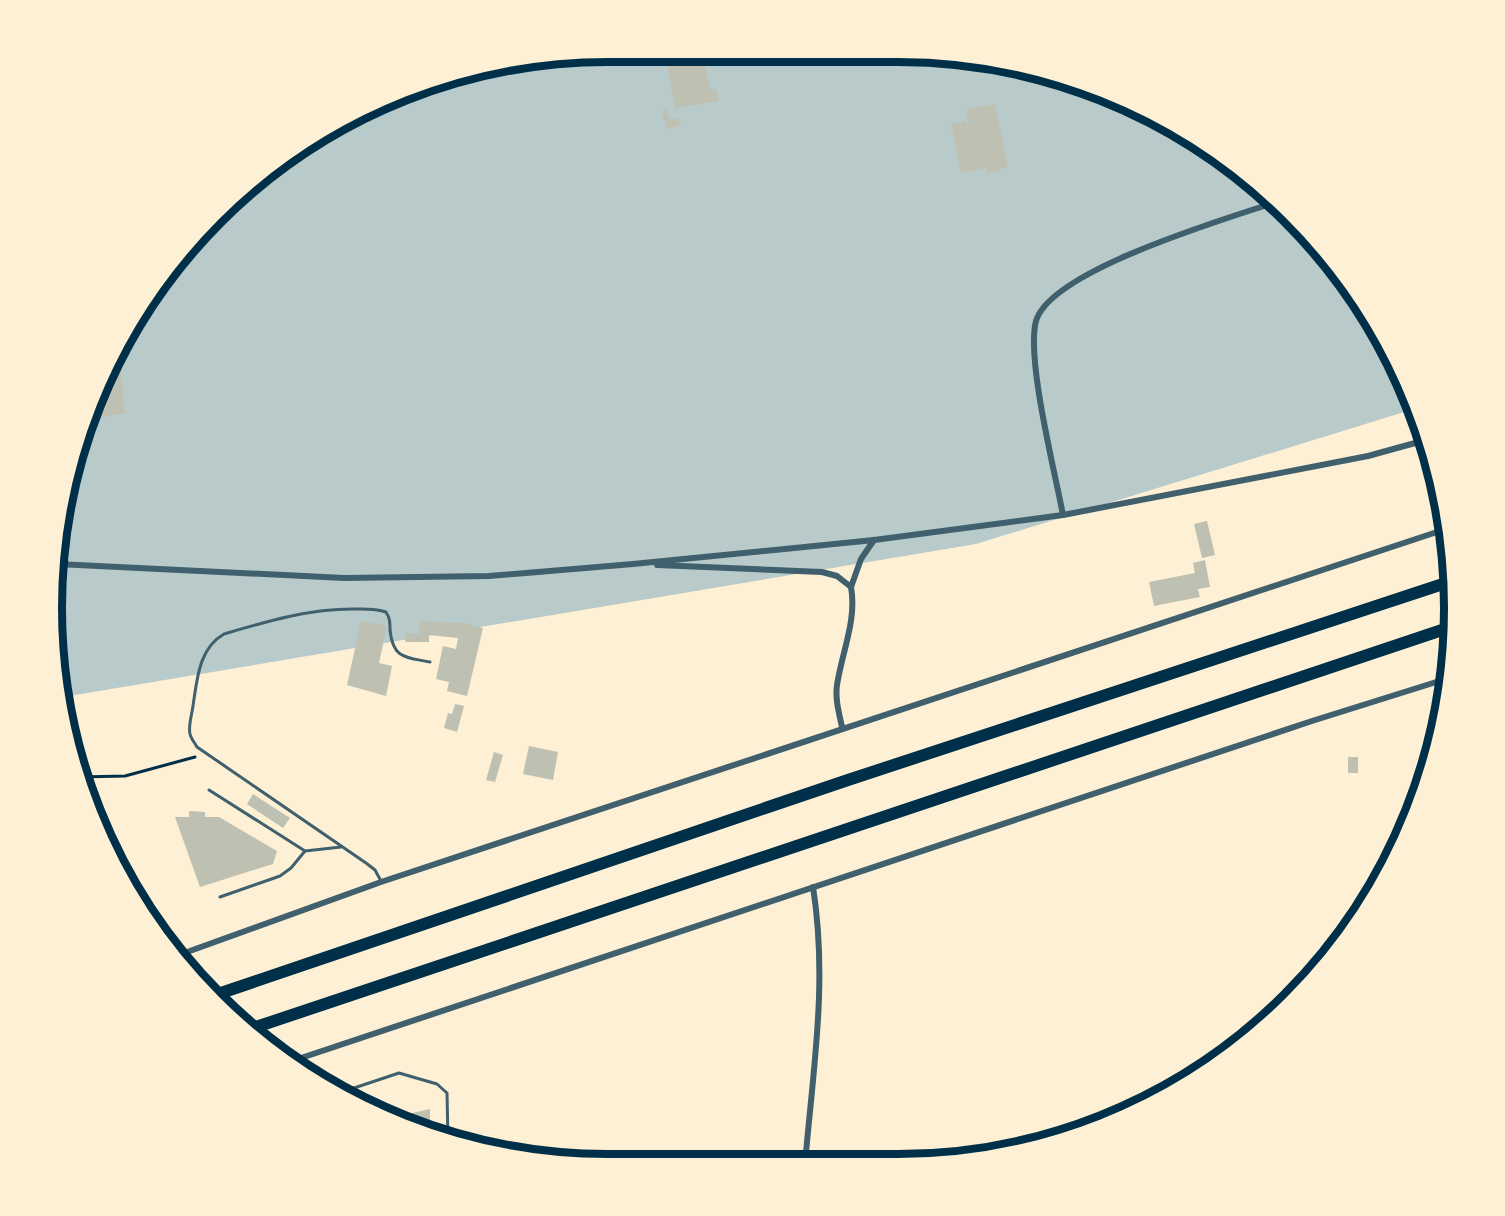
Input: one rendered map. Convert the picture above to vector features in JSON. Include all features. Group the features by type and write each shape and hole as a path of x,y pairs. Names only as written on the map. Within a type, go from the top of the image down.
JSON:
{"highway":[{"path":"221,993 848,780 1443,583"},
{"path":"257,1027 1443,630"}],"street":[{"path":"1063,515 1035,364 1036,321 1045,306 1060,292 1122,257 1266,206"},
{"path":"64,564 344,578 489,576 633,564 874,540 1063,515 1368,456 1417,442"},
{"path":"184,953 381,882 842,727 1438,532"},
{"path":"842,727 837,707 837,687 854,602 851,586 861,559 874,540"},
{"path":"633,564 822,572 837,576 851,586"},
{"path":"299,1059 1439,681"},
{"path":"806,1154 821,1014 819,922 813,887"}],"lane":[{"path":"381,882 375,870 204,754 190,735 197,678 208,649 215,639 224,634 299,612 321,609 386,612 389,617 391,638 398,653 430,662"},
{"path":"209,790 305,851 343,847"},
{"path":"220,897 280,876 305,851"},
{"path":"350,1089 399,1072 437,1084 447,1093 448,1130"}],"path":[{"path":"89,777 125,776 204,754"}],"shaded area":[{"path":"608,62 933,63 1004,72 1038,80 1106,103 1139,118 1201,154 1230,174 1283,222 1331,275 1351,304 1387,366 1406,411 976,544 69,696 66,679 63,644 63,572 66,537 80,467 103,399 118,366 154,304 174,275 197,248 248,197 275,174 335,135 399,103 432,91 467,80 537,66"}],"building":[{"path":"666,62 704,62 710,90 716,89 719,101 675,108"},
{"path":"995,104 1008,167 987,174 986,168 961,173 951,124 965,121 969,124 966,110"},
{"path":"666,109 670,120 678,118 681,125 667,129 662,111"},
{"path":"120,363 125,413 96,418"},
{"path":"1207,521 1215,555 1202,558 1194,524"},
{"path":"1205,560 1210,587 1198,589 1200,597 1154,606 1149,582 1195,573 1193,563"},
{"path":"361,621 387,626 379,663 392,666 386,696 347,685"},
{"path":"420,621 462,623 483,628 467,696 447,691 449,682 436,679 443,646 456,649 458,638 429,635 429,642 405,642 406,633 419,634"},
{"path":"455,704 464,706 457,732 444,728 448,713 452,714"},
{"path":"529,746 558,752 553,780 523,774"},
{"path":"494,752 503,755 495,782 486,780"},
{"path":"1348,757 1358,757 1358,773 1348,773"},
{"path":"253,794 290,818 283,828 247,804"},
{"path":"189,811 205,812 205,817 219,817 277,851 273,864 200,887 175,817 189,817"},
{"path":"430,1109 430,1124 404,1115"}]}
